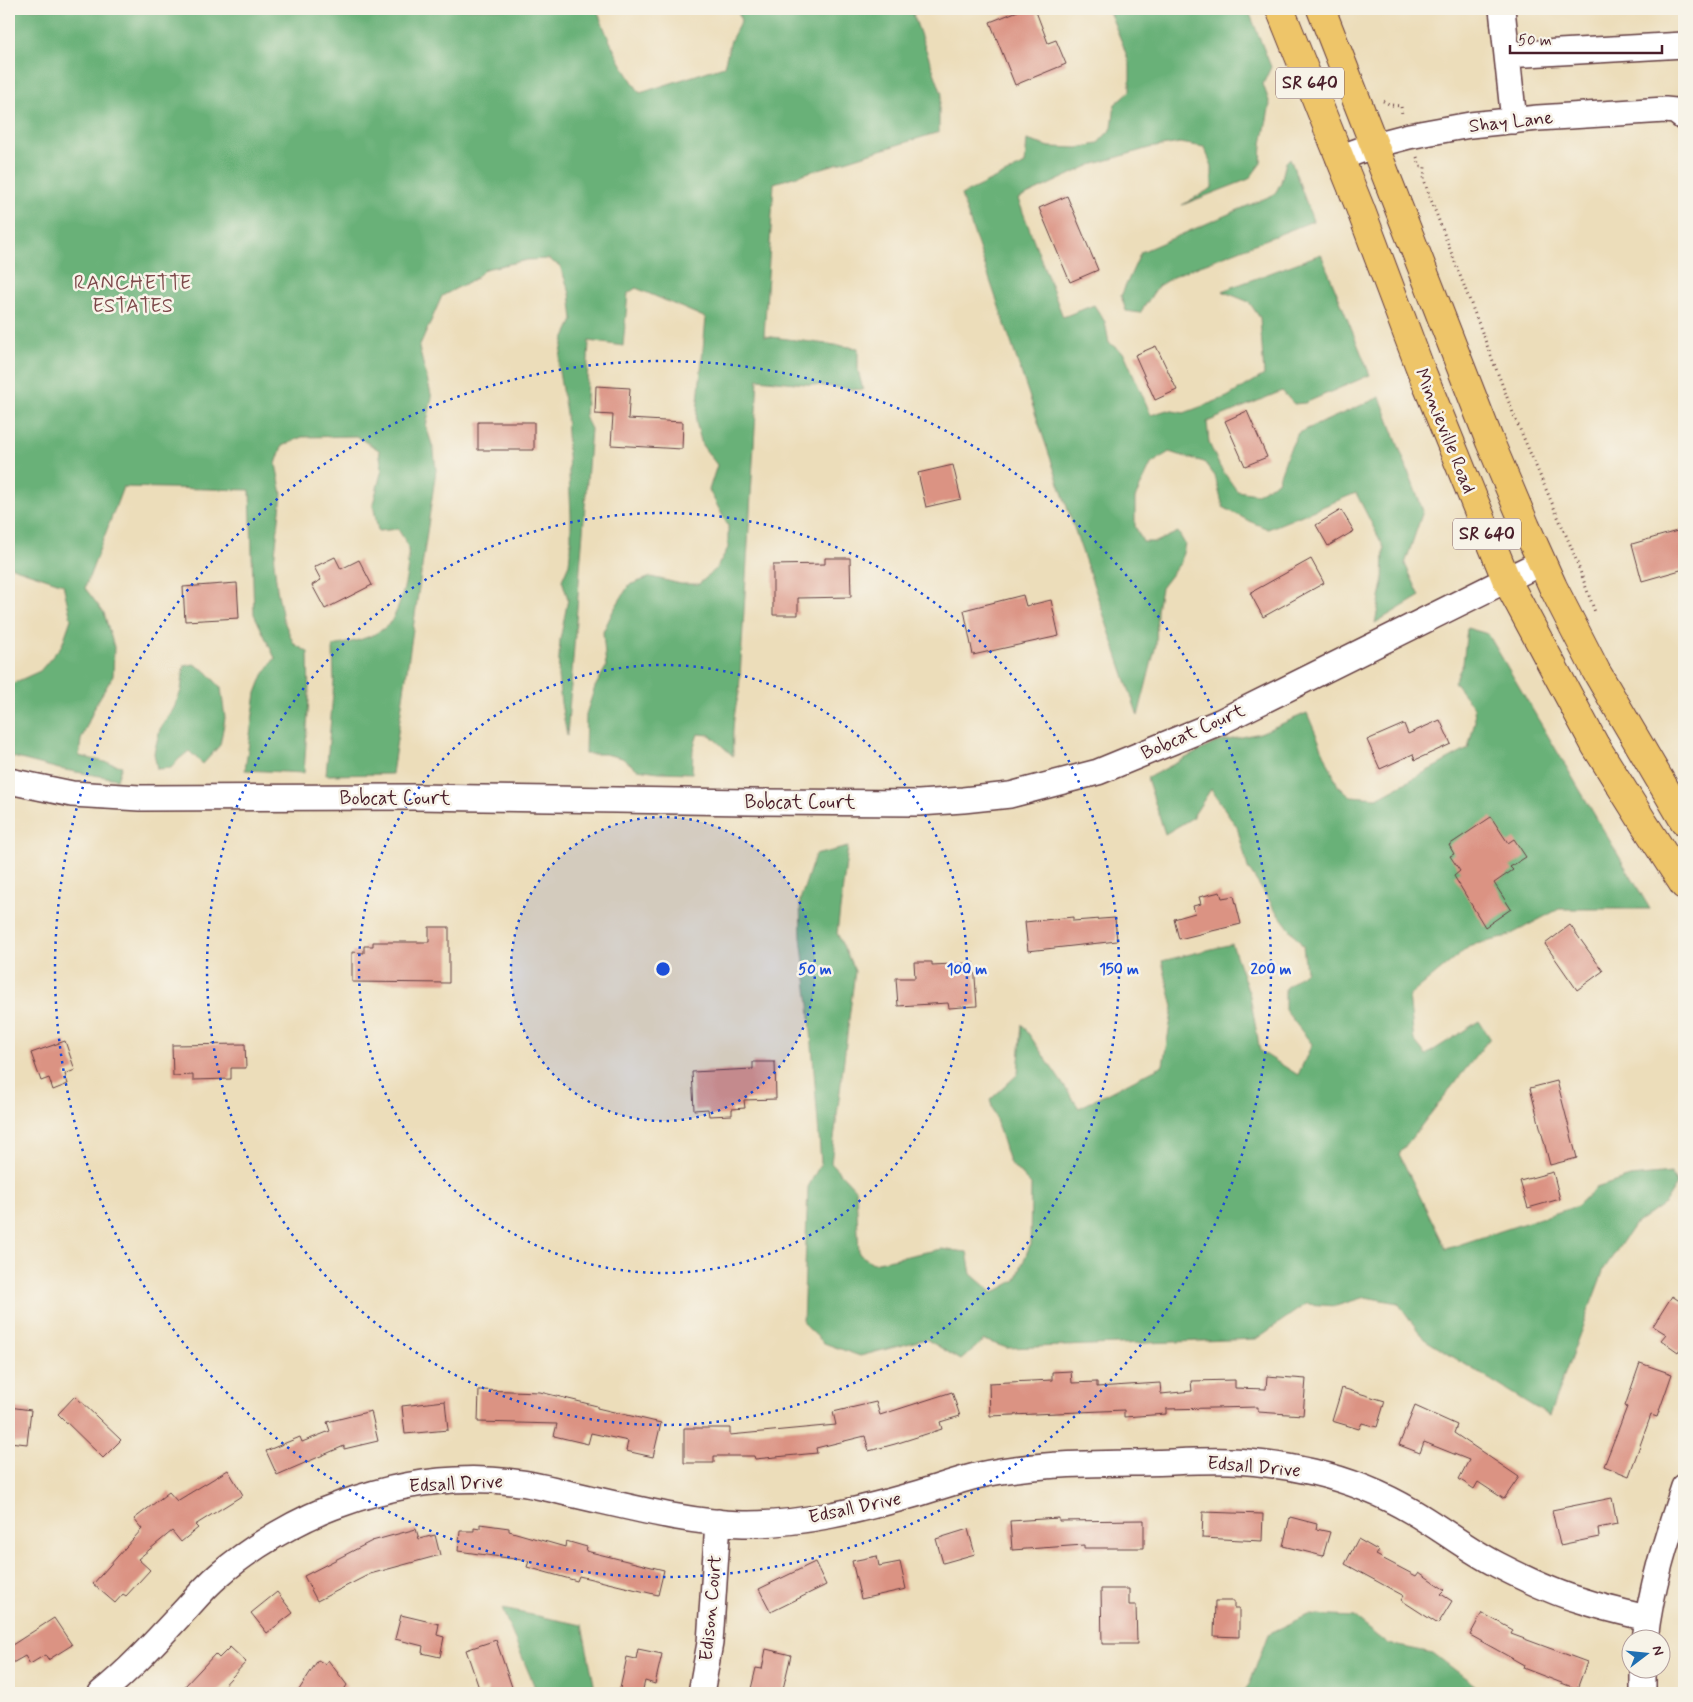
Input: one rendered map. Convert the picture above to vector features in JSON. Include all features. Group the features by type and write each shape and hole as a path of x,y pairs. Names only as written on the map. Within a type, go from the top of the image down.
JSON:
{"main road":[{"name":"Minnieville Road","path":"1280,9 1360,208 1418,364 1506,579 1594,744 1684,885"},
{"name":"Minnieville Road","path":"1321,9 1498,460 1553,587 1596,670 1684,821"}],"street":[{"path":"1502,9 1514,121"},
{"path":"1507,55 1684,45"},
{"name":"Shay Lane","path":"1339,158 1375,145 1409,136 1470,125 1665,110 1675,111 1684,118"},
{"name":"Bobcat Court","path":"9,781 72,794 140,798 415,797 920,803 1010,795 1098,772 1220,722 1542,562"},
{"name":"Edsall Drive","path":"101,1693 134,1664 216,1577 274,1536 336,1505 384,1491 426,1482 464,1480 516,1482 649,1511 718,1522 745,1524 806,1519 842,1512 915,1494 978,1475 1020,1468 1229,1461 1273,1465 1316,1473 1350,1483 1391,1500 1460,1544 1499,1566 1646,1629"},
{"path":"1646,1629 1654,1580 1684,1487"},
{"name":"Edison Court","path":"701,1693 710,1643 718,1522"},
{"path":"1643,1680 1643,1693"}],"path":[{"path":"1420,166 1426,167 1424,180 1431,200 1515,418 1572,549 1595,613"}],"green space":[{"path":"9,9 597,9 605,31 640,93 724,66 731,40 741,21 737,9 924,9 913,14 942,94 939,107 939,132 774,183 764,336 858,348 858,370 863,390 758,379 739,693 733,724 733,756 710,735 698,734 693,749 692,773 637,769 622,758 605,754 585,754 586,714 595,687 606,667 603,632 629,585 651,577 681,584 699,584 716,569 728,548 728,526 709,490 717,465 702,445 696,422 706,318 636,288 628,293 623,346 589,341 585,417 591,429 567,736 558,676 560,640 568,599 562,580 569,564 571,515 566,413 558,366 564,339 573,320 570,293 560,266 548,259 527,260 485,269 476,278 442,296 419,348 432,398 426,426 434,451 436,470 392,774 326,775 334,682 333,646 368,637 387,626 392,620 404,590 408,568 408,547 398,529 378,531 373,504 382,469 379,450 356,436 302,437 282,446 276,464 282,494 274,562 277,589 283,619 294,644 308,652 309,698 304,773 245,770 256,693 263,675 275,658 254,614 250,490 123,487 85,588 104,613 114,647 113,676 96,704 81,740 79,756 122,766 117,779 59,769 9,756 9,685 40,671 62,645 71,619 63,584 9,566"},
{"path":"1108,9 1248,9 1271,67 1263,84 1270,104 1262,144 1261,163 1249,179 1182,205 1212,188 1212,166 1204,147 1180,143 1149,148 1091,165 1018,199 1063,317 1094,305 1105,322 1109,343 1124,353 1151,415 1167,410 1184,413 1227,397 1264,375 1260,318 1249,302 1222,291 1321,254 1370,375 1305,403 1294,404 1282,391 1207,422 1209,443 1220,467 1237,491 1257,494 1278,481 1288,453 1298,433 1380,397 1423,511 1405,564 1420,596 1375,623 1383,583 1384,548 1356,493 1268,529 1223,507 1215,476 1204,462 1169,452 1151,464 1135,498 1135,526 1143,542 1156,542 1178,532 1185,544 1181,562 1161,588 1157,610 1156,645 1138,716 961,195 1025,164 1027,140 1050,147 1078,148 1097,144 1112,128 1115,104 1130,91 1130,66"},
{"path":"1290,158 1313,221 1178,274 1158,286 1140,313 1126,311 1121,296 1141,252 1275,194 1281,182 1286,162"},
{"path":"1467,628 1488,634 1650,909 1559,909 1504,938 1471,945 1409,996 1414,1040 1426,1055 1479,1021 1490,1038 1399,1154 1446,1249 1577,1206 1596,1188 1630,1177 1671,1173 1677,1184 1665,1203 1634,1225 1604,1269 1549,1416 1424,1339 1398,1303 1365,1297 1336,1306 1306,1304 1256,1339 1007,1348 984,1340 961,1360 926,1339 860,1356 824,1343 803,1323 808,1187 821,1163 809,1005 801,937 800,900 815,855 848,847 837,933 855,971 831,1163 856,1190 859,1254 873,1263 941,1249 967,1252 971,1274 993,1293 1016,1280 1030,1245 1031,1185 1009,1162 990,1100 1018,1074 1022,1024 1079,1108 1163,1065 1173,1007 1162,961 1232,944 1250,996 1260,1051 1298,1075 1312,1044 1285,1010 1285,988 1306,971 1303,946 1276,911 1248,868 1237,827 1211,789 1192,818 1165,834 1147,778 1215,743 1260,733 1307,713 1338,786 1351,796 1377,798 1468,749 1475,721 1474,708 1454,682 1463,664"},
{"path":"194,664 207,672 221,688 225,718 220,745 203,764 189,751 171,768 157,769 154,753 160,729 174,708 181,691 184,666"},
{"path":"502,1609 582,1625 594,1684 589,1693 534,1693 534,1685"},
{"path":"1308,1615 1354,1617 1388,1644 1433,1653 1485,1693 1243,1693 1250,1683 1268,1634"}],"building":[{"path":"1023,9 1035,9 1048,43 1056,40 1066,64 1015,85 990,22"},
{"path":"1067,196 1098,270 1070,282 1039,208"},
{"path":"1156,346 1177,390 1155,400 1135,355"},
{"path":"596,386 630,388 628,419 683,422 682,449 611,445 613,415 595,414"},
{"path":"1247,411 1267,457 1245,466 1225,421"},
{"path":"478,422 534,422 534,450 478,450"},
{"path":"953,465 961,499 926,507 918,473"},
{"path":"1341,510 1354,531 1328,546 1316,525"},
{"path":"1684,529 1684,569 1642,581 1632,544"},
{"path":"335,557 341,569 359,560 372,585 325,609 312,585 321,580 314,567"},
{"path":"825,558 850,558 851,597 798,598 798,615 773,615 773,565 825,564"},
{"path":"1311,559 1324,583 1263,617 1250,593"},
{"path":"237,583 239,618 185,621 183,587"},
{"path":"1023,595 1026,606 1051,600 1059,636 973,655 964,610"},
{"path":"1440,720 1451,744 1415,760 1413,754 1380,769 1367,740 1404,724 1408,734"},
{"path":"1491,817 1508,843 1514,839 1526,857 1510,867 1513,870 1494,883 1511,909 1485,927 1454,876 1460,871 1450,856 1454,854 1449,845"},
{"path":"1220,892 1222,898 1234,896 1241,924 1179,939 1174,919 1195,913 1193,906 1201,904 1199,897"},
{"path":"1073,917 1073,921 1115,918 1117,941 1028,951 1025,922"},
{"path":"1570,925 1603,971 1577,990 1545,944"},
{"path":"429,927 449,927 449,983 352,982 352,952 364,953 364,946 373,946 373,942 429,942"},
{"path":"914,962 932,962 932,965 974,963 977,1006 949,1008 948,1003 898,1006 896,978 915,978"},
{"path":"65,1041 75,1070 65,1074 68,1084 53,1090 49,1078 41,1081 31,1053"},
{"path":"245,1044 246,1068 231,1068 231,1079 193,1080 193,1075 173,1076 172,1045"},
{"path":"753,1062 775,1062 776,1099 744,1100 745,1108 732,1109 732,1115 709,1116 708,1109 694,1110 692,1072 753,1069"},
{"path":"1557,1081 1577,1158 1550,1165 1530,1088"},
{"path":"1553,1172 1560,1199 1528,1208 1520,1181"},
{"path":"1672,1296 1684,1304 1684,1342 1678,1352 1661,1340 1666,1334 1653,1326"},
{"path":"1640,1363 1672,1374 1657,1417 1651,1415 1629,1476 1604,1466 1627,1407 1625,1406"},
{"path":"1071,1371 1072,1383 1097,1382 1097,1387 1160,1383 1161,1394 1192,1391 1191,1381 1235,1380 1235,1388 1266,1389 1267,1376 1306,1379 1303,1415 1258,1412 1258,1407 1166,1409 1166,1414 1124,1417 1124,1410 990,1416 989,1383 1052,1380 1052,1372"},
{"path":"1342,1388 1385,1401 1377,1427 1362,1423 1359,1429 1332,1421"},
{"path":"479,1390 540,1392 661,1423 653,1457 626,1451 628,1441 591,1433 588,1444 554,1436 557,1424 478,1422"},
{"path":"952,1392 960,1416 940,1422 942,1429 869,1451 865,1436 816,1448 817,1453 755,1459 754,1456 714,1456 714,1463 684,1463 684,1428 730,1428 730,1435 836,1425 833,1412 876,1402 880,1415"},
{"path":"75,1396 121,1440 103,1458 58,1414"},
{"path":"445,1401 448,1430 405,1434 402,1406"},
{"path":"1415,1406 1457,1425 1454,1433 1519,1477 1504,1499 1478,1482 1474,1489 1459,1479 1469,1460 1424,1442 1420,1453 1399,1445"},
{"path":"9,1407 31,1410 27,1444 9,1442"},
{"path":"371,1411 378,1441 344,1449 344,1446 277,1475 266,1451 300,1437 302,1442 330,1431 327,1422"},
{"path":"228,1470 243,1495 195,1525 198,1528 181,1542 172,1531 138,1559 150,1570 126,1596 123,1594 115,1603 93,1584 142,1529 134,1519 169,1492 177,1501"},
{"path":"1612,1498 1617,1524 1598,1528 1599,1537 1560,1545 1552,1510"},
{"path":"1203,1512 1263,1514 1262,1541 1202,1538"},
{"path":"1290,1517 1317,1524 1316,1529 1330,1532 1323,1556 1283,1546"},
{"path":"1059,1518 1059,1521 1144,1520 1144,1548 1084,1548 1084,1545 1012,1550 1010,1521"},
{"path":"480,1524 509,1528 509,1531 565,1547 566,1541 587,1547 586,1551 664,1570 658,1595 579,1576 577,1581 527,1567 529,1561 458,1551 460,1531 474,1531 474,1528 480,1529"},
{"path":"416,1529 419,1539 435,1535 440,1555 370,1574 317,1601 304,1576 372,1541"},
{"path":"968,1529 975,1554 943,1563 936,1539"},
{"path":"1358,1539 1379,1551 1376,1555 1416,1576 1419,1572 1445,1590 1441,1594 1452,1601 1438,1624 1401,1600 1404,1596 1345,1564"},
{"path":"877,1556 879,1566 900,1562 906,1589 861,1599 852,1561"},
{"path":"815,1562 826,1585 771,1612 759,1589"},
{"path":"1101,1589 1129,1589 1129,1605 1136,1605 1137,1644 1102,1644"},
{"path":"277,1592 293,1613 267,1633 251,1613"},
{"path":"1215,1601 1234,1601 1234,1608 1239,1608 1239,1637 1214,1636"},
{"path":"1482,1613 1513,1630 1511,1634 1587,1662 1577,1689 1523,1668 1524,1665 1470,1635"},
{"path":"401,1615 439,1624 437,1635 444,1637 440,1657 422,1653 423,1646 395,1639"},
{"path":"54,1618 72,1645 48,1660 45,1655 30,1664 25,1656 9,1665 9,1647"},
{"path":"496,1640 514,1693 489,1693 487,1688 480,1691 466,1650"},
{"path":"230,1647 246,1662 217,1693 193,1693 185,1686 215,1654 219,1658"},
{"path":"638,1649 662,1654 655,1684 645,1681 642,1693 619,1693 627,1657 636,1659"},
{"path":"766,1649 791,1655 782,1693 750,1693 756,1668 762,1669"},
{"path":"318,1660 325,1664 328,1660 347,1685 342,1693 297,1693"}],"district":[{"name":"RANCHETTE ESTATES","path":"133,294"}]}
